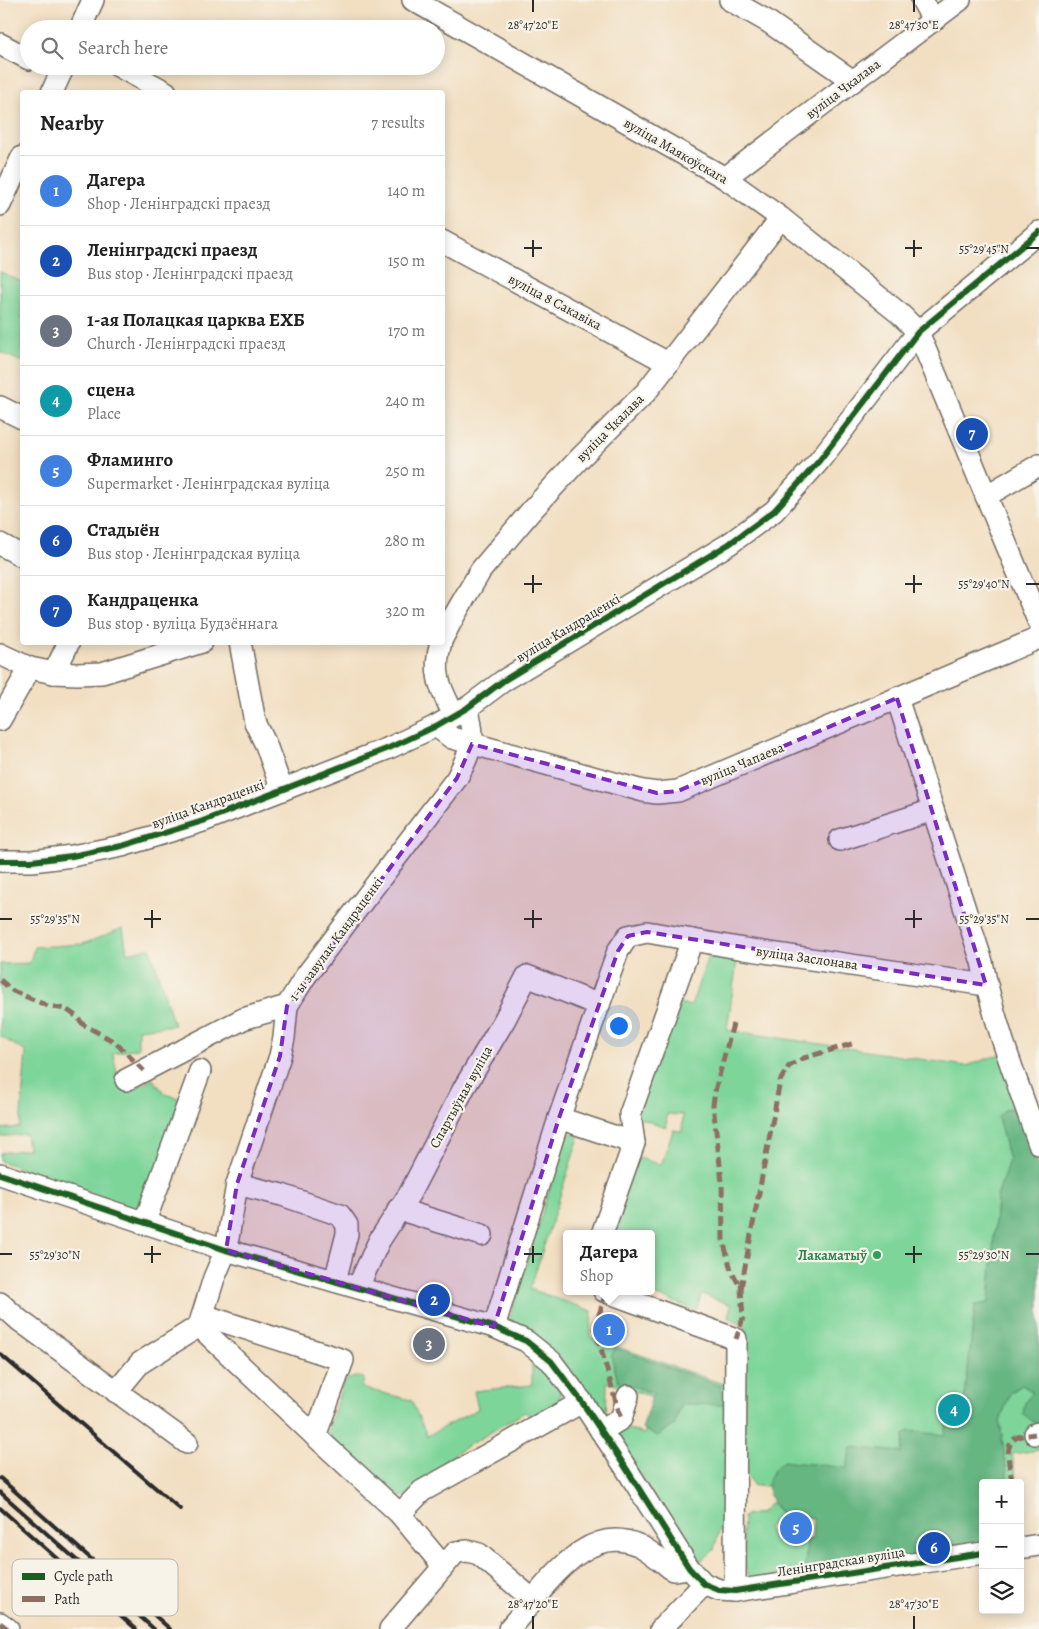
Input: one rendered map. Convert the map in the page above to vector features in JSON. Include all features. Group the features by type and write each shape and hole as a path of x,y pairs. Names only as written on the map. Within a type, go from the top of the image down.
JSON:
{"street":[{"path":"84,20 93,0"},
{"name":"вуліца Маякоўскага","path":"412,0 725,178 781,218 900,314 918,332"},
{"path":"730,0 767,21 853,81"},
{"path":"922,0 933,20"},
{"name":"вуліца Чкалава","path":"725,178 960,0"},
{"path":"0,44 20,54"},
{"path":"135,75 162,90"},
{"path":"0,205 20,167"},
{"name":"вуліца Чкалава","path":"445,635 480,570 531,510 646,392 781,218"},
{"name":"вуліца Кандраценкі","path":"0,861 32,861 72,856 122,846 203,822 389,748 461,712 503,681 729,544 774,511 819,462 918,332 1039,232"},
{"name":"вуліца 8 Сакавіка","path":"445,245 668,363"},
{"path":"918,332 1039,623"},
{"path":"0,407 20,417"},
{"path":"986,496 1039,465"},
{"path":"0,544 20,555"},
{"name":"вуліца Чапаева","path":"436,726 452,738 657,794 678,791 1039,638"},
{"path":"54,673 68,645"},
{"path":"0,654 30,668 54,673 102,673 192,645"},
{"path":"241,645 255,722 266,745 282,790"},
{"name":"вуліца Чкалава","path":"441,645 437,658 436,673 440,690 461,712"},
{"path":"0,720 30,668"},
{"path":"898,698 982,962 986,985 1003,1042 1039,1144"},
{"name":"1-ы завулак Кандраценкі","path":"201,1321 214,1278 226,1250 237,1184 280,1056 287,1006 305,977 456,778 472,744 472,724 461,712"},
{"path":"840,840 933,810"},
{"name":"вуліца Заслонава","path":"599,1005 618,951 628,936 646,932 986,985"},
{"path":"603,1230 634,1143 630,1114 692,940"},
{"name":"Спартыўная вуліца","path":"358,1287 378,1241 410,1193 464,1088 505,1019 527,976 599,1005"},
{"path":"494,1327 560,1118 599,1005"},
{"path":"126,1080 243,1019 287,1006"},
{"path":"144,1224 200,1071"},
{"path":"560,1118 634,1143"},
{"path":"0,1174 226,1250 494,1327 526,1340 551,1361 582,1402 689,1568 704,1584 661,1629"},
{"path":"237,1184 282,1195 340,1215 347,1225 348,1234 335,1281"},
{"path":"398,1209 482,1235"},
{"path":"615,1295 736,1339 735,1591"},
{"path":"0,1303 19,1320 186,1443"},
{"path":"201,1321 315,1436 400,1514 443,1566"},
{"path":"116,1392 140,1363 201,1321 343,1360 315,1436"},
{"path":"601,1431 621,1419 628,1396"},
{"path":"400,1514 422,1491 582,1402"},
{"path":"509,1629 569,1559 594,1544 612,1539 638,1545 673,1570 689,1568"},
{"path":"1024,1547 1039,1545"},
{"path":"390,1629 456,1552 468,1551 479,1554 526,1594 528,1605"},
{"name":"Ленінградская вуліца","path":"704,1584 719,1590 735,1591 979,1554"},
{"path":"0,1623 8,1629"}],"highlighted area":[{"path":"897,698 986,985 647,932 628,936 618,951 559,1118 494,1327 226,1250 237,1184 280,1056 287,1006 457,778 472,744 657,793 678,791"}],"green space":[{"path":"0,272 20,281 20,361 0,352"},
{"path":"123,928 127,953 150,948 174,1025 138,1029 138,1048 113,1053 117,1074 126,1093 153,1079 165,1094 185,1100 142,1207 133,1208 0,1161 0,1153 28,1149 26,1134 0,1137 0,1129 20,1127 26,1052 0,1036 0,964 30,963 34,947 83,944"},
{"name":"Лакаматыў","path":"709,953 738,954 727,1030 966,1066 1001,1054 1018,1107 998,1117 1009,1160 997,1198 989,1303 958,1482 754,1486 742,1469 746,1327 728,1317 731,1305 702,1294 696,1310 655,1295 655,1230 608,1230 634,1156 661,1165 673,1130 682,1131 683,1115 667,1114 666,1127 636,1117 676,1002 691,1006"},
{"path":"1018,1107 1039,1167 1039,1426 1023,1414 1025,1402 1033,1392 1022,1385 1010,1393 1000,1422 1007,1479 979,1479 979,1547 827,1570 805,1569 807,1539 812,1539 813,1518 783,1516 769,1495 768,1481 783,1461 847,1468 850,1450 853,1447 902,1452 904,1435 909,1431 945,1435 947,1421 962,1422 975,1305 989,1303 997,1198 1009,1160 998,1117 1006,1109"},
{"path":"567,1132 579,1137 530,1289 592,1311 590,1337 729,1386 729,1493 714,1550 702,1560 693,1560 611,1430 618,1426 644,1434 656,1398 607,1382 606,1423 511,1322 510,1316"},
{"path":"615,1348 721,1386 724,1405 681,1404 674,1426 657,1436 642,1429 653,1393 618,1381 611,1356"},
{"path":"532,1360 560,1391 560,1400 532,1417 525,1412 454,1454 454,1463 405,1496 397,1498 326,1436 343,1383 350,1378 364,1378 362,1388 411,1400 427,1436 478,1409 474,1391 532,1385"},
{"path":"1022,1385 1033,1392 1039,1426 1039,1450 1012,1454 1016,1479 1007,1479 1000,1422 1010,1393"},
{"path":"771,1502 781,1514 768,1528 771,1536 807,1539 805,1569 792,1570 763,1580 754,1579 748,1574 743,1556 743,1517 761,1513"}],"railway":[{"path":"0,1354 180,1509"},
{"path":"0,1478 91,1559"},
{"path":"0,1492 75,1559"},
{"path":"0,1508 57,1559"},
{"path":"121,1616 136,1629"},
{"path":"139,1616 154,1629"},
{"path":"155,1616 170,1629"}],"marked path":[{"path":"0,980 13,991 48,1006 66,1009 84,1025 115,1042 144,1071"},
{"path":"733,1024 713,1105 722,1182 723,1240 731,1270 741,1288 743,1318 736,1339"},
{"path":"741,1288 780,1081 789,1066 804,1058 855,1043"},
{"path":"605,1295 595,1328 621,1419"},
{"path":"1011,1479 1008,1458 1009,1446 1018,1437 1035,1434"},
{"path":"0,1623 8,1629"}],"cycle path":[{"path":"0,861 32,861 72,856 122,846 203,821 389,748 436,726 467,708 503,681 729,544 774,511 819,461 918,332 1039,232"},
{"path":"0,1174 226,1250 494,1327 526,1341 551,1361 582,1402 689,1568 704,1584 719,1590 735,1591 979,1554"}],"place":[{"name":"Кандраценка","path":"972,434"},
{"name":"Лакаматыў","path":"877,1255"},
{"name":"Ленінградскі праезд","path":"434,1300"},
{"name":"Дагера","path":"609,1330"},
{"name":"1-ая Полацкая царква ЕХБ","path":"429,1344"},
{"name":"сцена","path":"954,1410"},
{"name":"Фламинго","path":"796,1528"},
{"name":"Стадыён","path":"934,1548"}]}
